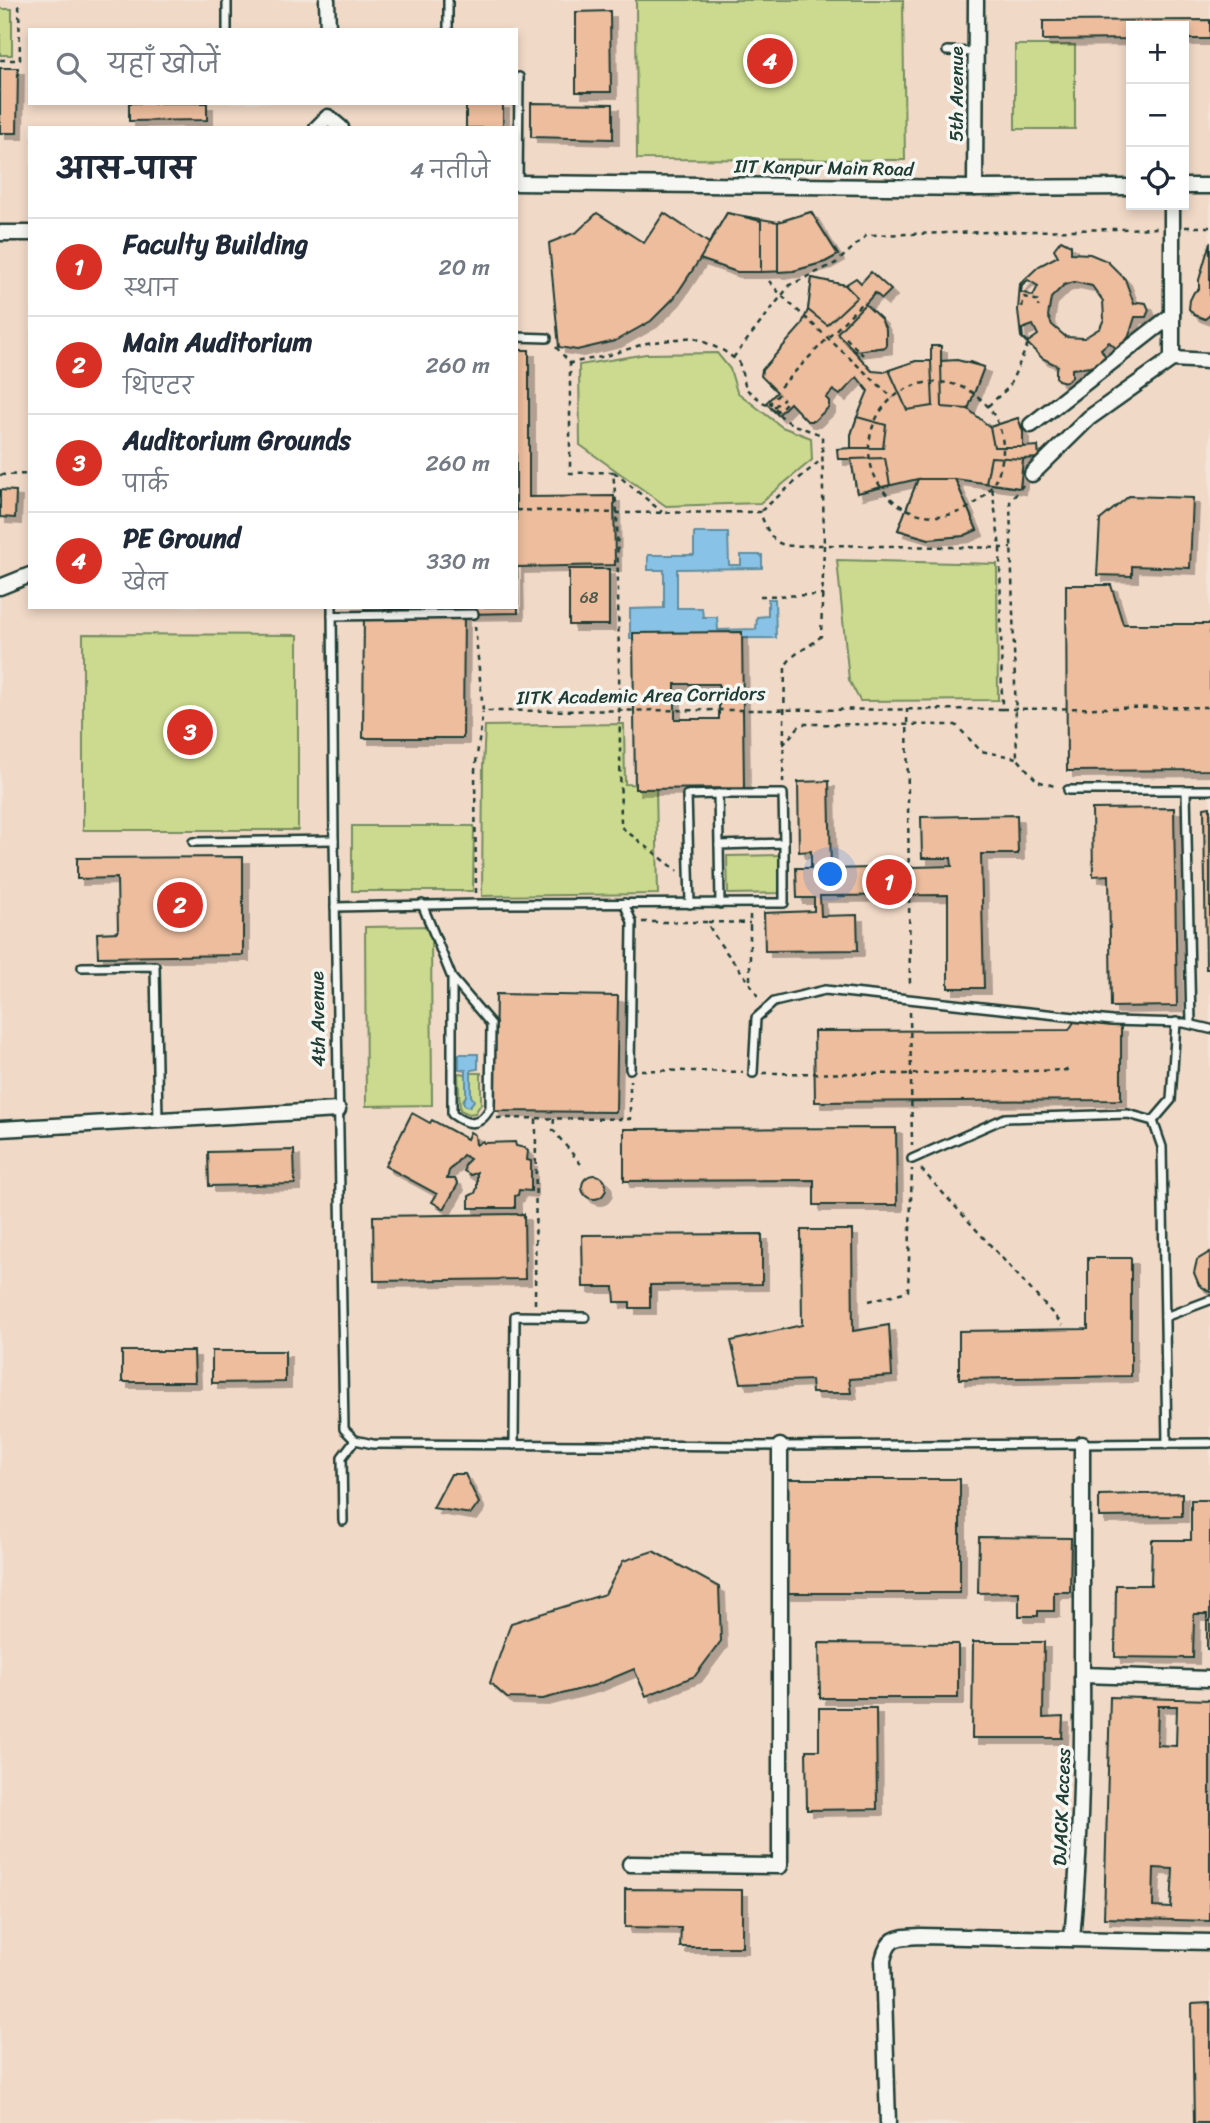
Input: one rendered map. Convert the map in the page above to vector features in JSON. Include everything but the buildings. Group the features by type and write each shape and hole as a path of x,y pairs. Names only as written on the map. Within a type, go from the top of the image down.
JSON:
{"street":[{"path":"327,0 328,28"},
{"name":"5th Avenue","path":"975,188 976,0"},
{"name":"IIT Kanpur Main Road","path":"518,183 1126,187"},
{"path":"1189,186 1210,186"},
{"path":"1172,210 1172,359"},
{"path":"0,233 28,233"},
{"path":"1031,425 1172,315"},
{"path":"1032,474 1089,418 1172,359 1210,360"},
{"path":"0,587 28,576"},
{"path":"0,1129 338,1110"},
{"name":"DJACK Access","path":"1072,1939 1080,1855 1083,1758 1082,1444"},
{"path":"630,1864 780,1866 780,1446"},
{"path":"1082,1675 1210,1679"},
{"path":"888,2123 883,1960 886,1945 896,1938 920,1936 1210,1942"}],"lane":[{"path":"226,28 227,0"},
{"path":"448,28 449,0"},
{"path":"947,51 976,52"},
{"path":"518,130 519,76"},
{"path":"518,337 547,338"},
{"name":"4th Avenue","path":"332,609 344,1429 355,1440"},
{"path":"332,616 474,614"},
{"path":"1068,790 1210,790"},
{"path":"1186,790 1191,1024"},
{"path":"335,907 624,902 690,904 784,903 783,794 687,794 690,904"},
{"path":"718,794 720,904"},
{"path":"193,842 334,840"},
{"path":"719,845 784,844"},
{"path":"624,902 632,922 630,1069"},
{"path":"422,905 452,978 491,1024 490,1108 484,1118 477,1122 463,1122 452,1114 452,978"},
{"path":"82,967 155,966 158,1121"},
{"path":"753,1073 756,1018 774,1002 825,990 1112,1021 1191,1024 1210,1029"},
{"path":"1153,1121 1171,1100 1176,1023"},
{"path":"912,1159 1005,1118 1128,1114 1153,1121"},
{"path":"1153,1121 1161,1147 1167,1444"},
{"path":"1165,1317 1210,1300"},
{"path":"514,1445 515,1316 585,1317"},
{"path":"343,1521 342,1457 355,1440 373,1444 780,1446 1210,1443"}],"path":[{"path":"0,60 20,60 19,0"},
{"path":"733,358 790,285 836,263 867,235 1210,226"},
{"path":"769,281 780,295 893,398"},
{"path":"1022,307 1024,297 1039,301 1038,307"},
{"path":"780,387 864,301"},
{"path":"570,363 606,356 647,342 693,337 724,351 739,362 746,389 791,424 822,435 824,545 821,636 814,644 789,659 785,667 783,794"},
{"path":"547,338 570,363 570,473 614,472 662,512"},
{"path":"846,338 863,355"},
{"path":"988,406 1009,387 1028,344"},
{"path":"931,382 952,384 972,392 988,406 1000,429 1003,454 1000,471 992,487 976,503 956,514 933,516 910,511 891,499 876,481 869,459 870,436 878,415 893,398 911,387 931,382"},
{"path":"779,394 770,403 774,407 778,411 787,402"},
{"path":"774,407 784,398"},
{"path":"518,510 617,513 760,512 822,459"},
{"path":"614,472 617,513 621,827 689,880"},
{"path":"0,475 28,474"},
{"path":"1032,474 1010,502 1017,758 1037,781 1068,790"},
{"path":"992,487 1000,548 1002,709"},
{"path":"760,512 773,541 781,545 1011,548"},
{"path":"760,596 822,595"},
{"path":"474,614 483,711 475,770 477,904"},
{"name":"IITK Academic Area Corridors","path":"483,711 1210,707"},
{"path":"870,1301 908,1291 912,1159 907,708"},
{"path":"782,746 801,724 956,725 981,751 1017,758"},
{"path":"750,904 750,981"},
{"path":"632,922 750,923"},
{"path":"707,922 717,942 750,981 765,1010"},
{"path":"484,1118 630,1119 630,1069 910,1074 1071,1070"},
{"path":"536,1119 536,1316"},
{"path":"554,1119 553,1130 584,1168"},
{"path":"912,1159 1063,1325"}],"shaded area":[{"path":"0,0 1210,0 1210,2123 0,2123"}],"green space":[{"path":"636,0 903,0 905,160 637,159"},
{"path":"0,9 12,9 12,55 0,55"},
{"path":"1015,45 1075,45 1075,129 1015,129"},
{"path":"717,353 730,369 737,392 782,427 811,438 812,460 760,503 666,506 580,445 579,365 646,354"},
{"path":"837,560 997,564 998,700 860,701 849,680"},
{"path":"83,634 298,635 298,830 83,830"},
{"path":"624,724 625,784 656,785 658,894 482,896 485,726"},
{"path":"352,826 474,826 473,891 352,891"},
{"path":"782,855 782,893 728,894 727,856"},
{"path":"431,926 432,1105 366,1106 365,927"},
{"path":"458,1073 466,1074 464,1099 471,1096 471,1073 481,1073 481,1104 475,1113 469,1114 460,1110"}],"water":[{"path":"694,533 728,533 729,565 741,565 741,555 762,555 762,568 677,569 677,608 702,608 703,617 717,617 718,630 756,629 757,617 768,616 768,599 775,599 776,638 630,639 630,609 664,608 664,570 648,570 648,555 694,555"},
{"path":"459,1054 478,1054 478,1069 471,1070 471,1096 474,1101 469,1107 465,1106 463,1101 466,1096 466,1070 459,1069"}],"place":[{"name":"PE Ground","path":"770,61"},
{"name":"Auditorium Grounds","path":"190,732"},
{"name":"Faculty Building","path":"889,882"},
{"name":"Main Auditorium","path":"180,905"}]}
